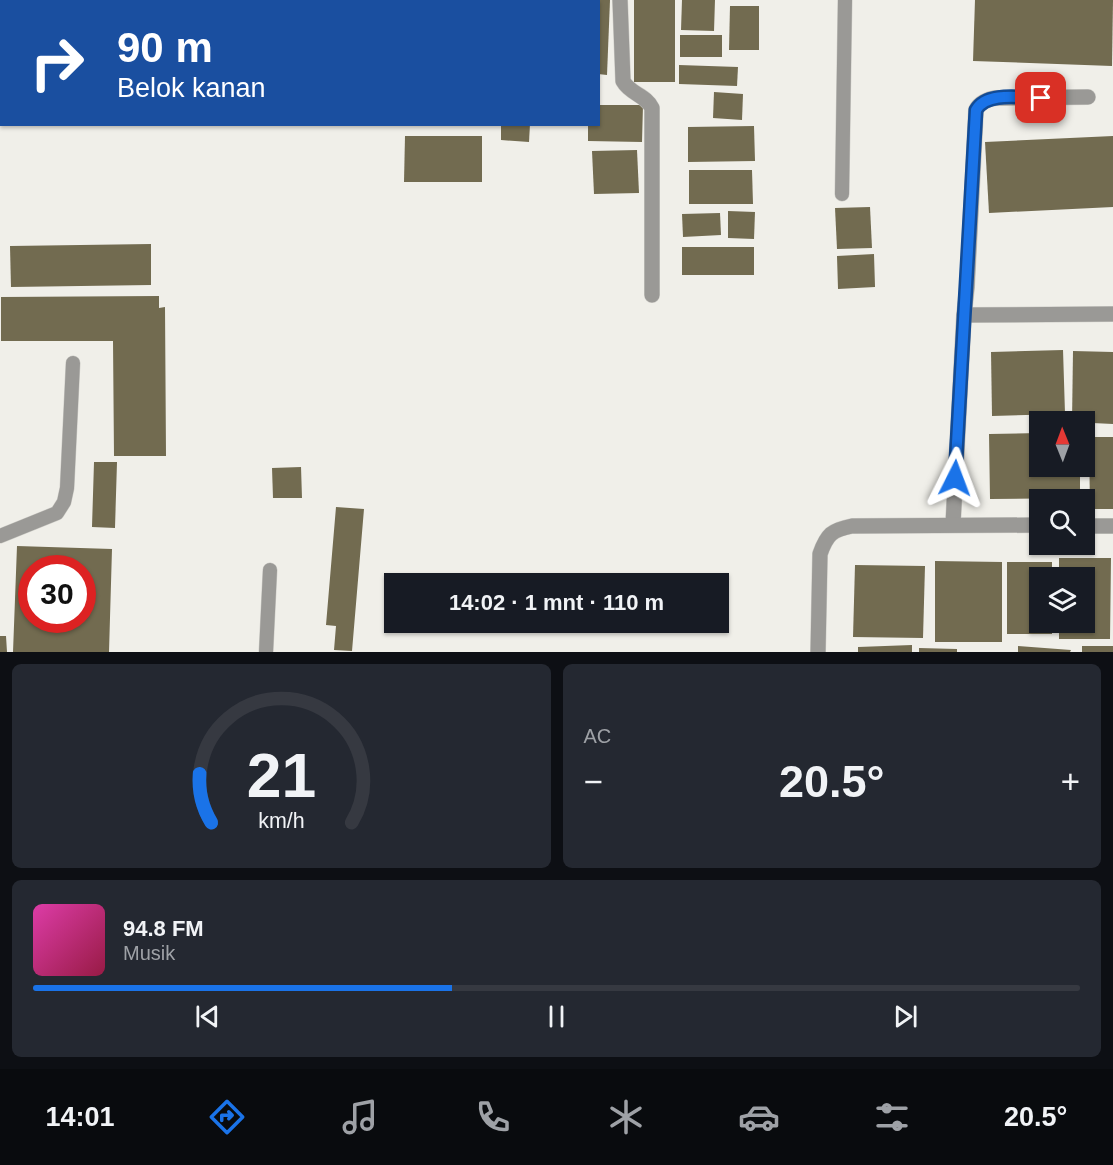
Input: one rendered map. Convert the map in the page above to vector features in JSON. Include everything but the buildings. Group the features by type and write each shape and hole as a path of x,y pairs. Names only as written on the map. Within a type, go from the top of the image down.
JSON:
{"street":[{"path":"620,0 623,81 630,90 648,100 652,108 652,295"},
{"path":"953,524 976,110 988,99 995,98 1088,97"},
{"path":"964,315 1113,314"},
{"path":"818,652 820,554 826,539 837,529 852,526 1029,525"},
{"path":"1095,526 1113,526"}],"lane":[{"path":"842,194 846,0"},
{"path":"0,536 57,513 64,502 67,488 73,363"},
{"path":"266,652 270,570"}],"route":[{"path":"955,478 976,110 988,99 1041,98"}]}
